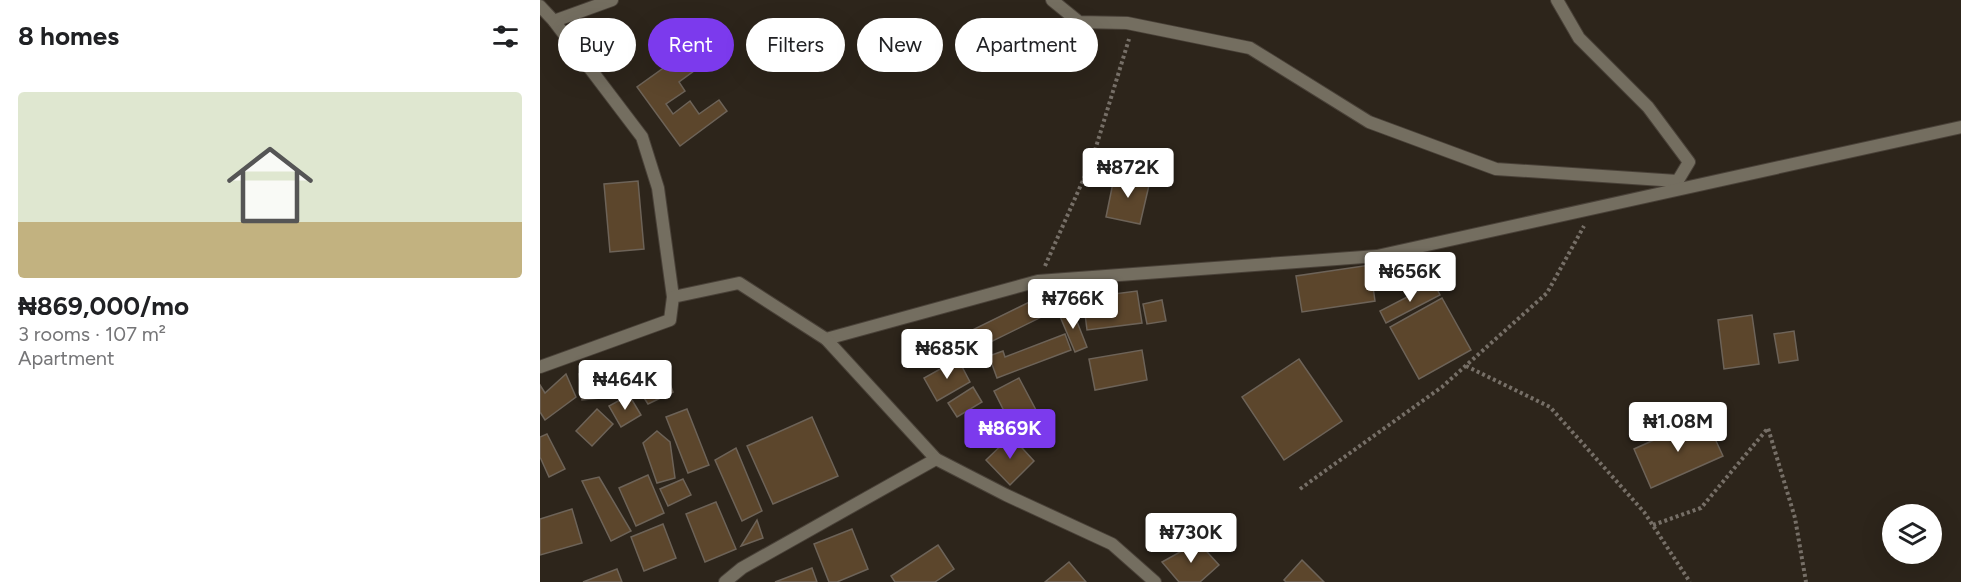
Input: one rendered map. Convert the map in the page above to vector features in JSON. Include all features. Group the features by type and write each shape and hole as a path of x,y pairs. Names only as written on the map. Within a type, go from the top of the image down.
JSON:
{"street":[{"path":"554,21 612,0"},
{"path":"1052,0 1079,22 1133,24 1250,48 1369,122 1496,170 1675,186"},
{"path":"1557,0 1579,38 1648,106 1689,162 1675,186"},
{"path":"540,6 554,21 642,137 658,188 673,297 670,320 540,367"},
{"path":"826,339 1038,281 1377,256 1595,207 1675,186 1961,127"},
{"path":"673,297 739,283 826,339 936,459 1006,495 1112,544 1155,582"},
{"path":"726,582 742,568 936,459"}],"path":[{"path":"1038,281 1092,160 1133,24"},
{"path":"1300,489 1442,387 1547,293 1595,207"},
{"path":"1466,366 1550,407 1644,512 1690,582"},
{"path":"1653,525 1701,508 1768,428 1795,518 1806,582"}],"building":[{"path":"658,72 693,72 679,82 685,91 666,104 673,114 690,101 699,114 719,100 727,111 680,146 637,87"},
{"path":"1115,173 1150,181 1140,224 1106,217"},
{"path":"638,181 644,249 610,252 604,184"},
{"path":"1370,265 1375,301 1302,312 1296,276"},
{"path":"1434,283 1440,295 1386,323 1380,311"},
{"path":"1060,287 1068,304 964,355 956,338"},
{"path":"1137,291 1142,323 1087,330 1083,298"},
{"path":"1442,298 1471,350 1419,379 1390,327"},
{"path":"1162,300 1166,321 1147,324 1143,304"},
{"path":"1072,309 1087,347 1075,352 1059,314"},
{"path":"1752,315 1759,364 1724,369 1718,320"},
{"path":"1794,331 1798,360 1779,363 1774,334"},
{"path":"1065,334 1071,350 997,378 989,356 1003,351 1005,357"},
{"path":"1142,350 1147,380 1095,390 1089,359"},
{"path":"958,359 970,382 937,401 924,378"},
{"path":"1299,359 1342,421 1284,460 1242,397"},
{"path":"662,362 673,392 648,404 626,370"},
{"path":"616,369 619,396 582,400 579,374"},
{"path":"566,374 576,397 545,420 540,412 540,385 545,393"},
{"path":"1019,378 1037,412 1011,425 994,391"},
{"path":"973,387 982,402 957,417 948,403"},
{"path":"629,395 641,415 621,427 609,406"},
{"path":"597,409 613,424 592,446 576,431"},
{"path":"687,409 709,465 688,473 666,417"},
{"path":"812,417 838,476 773,504 747,446"},
{"path":"1705,417 1723,456 1651,488 1634,449"},
{"path":"657,431 670,442 675,478 657,483 643,443"},
{"path":"547,434 565,469 549,477 540,457 540,437"},
{"path":"1011,436 1034,461 1010,485 986,460"},
{"path":"736,448 762,511 742,521 715,460"},
{"path":"648,475 664,513 636,526 619,488"},
{"path":"599,477 631,531 611,541 582,481"},
{"path":"683,479 691,495 668,506 660,489"},
{"path":"716,502 736,549 705,562 686,514"},
{"path":"572,509 582,543 540,555 540,519"},
{"path":"757,520 763,538 741,546"},
{"path":"663,524 676,558 644,571 631,537"},
{"path":"852,529 868,569 837,582 829,582 814,544"},
{"path":"1198,542 1219,565 1200,582 1179,582 1162,562"},
{"path":"938,545 954,569 935,582 895,582 891,576"},
{"path":"1302,560 1324,582 1286,582 1284,580"},
{"path":"1069,562 1086,582 1045,582"},
{"path":"812,568 817,582 775,582"},
{"path":"617,569 622,582 583,582"}]}
